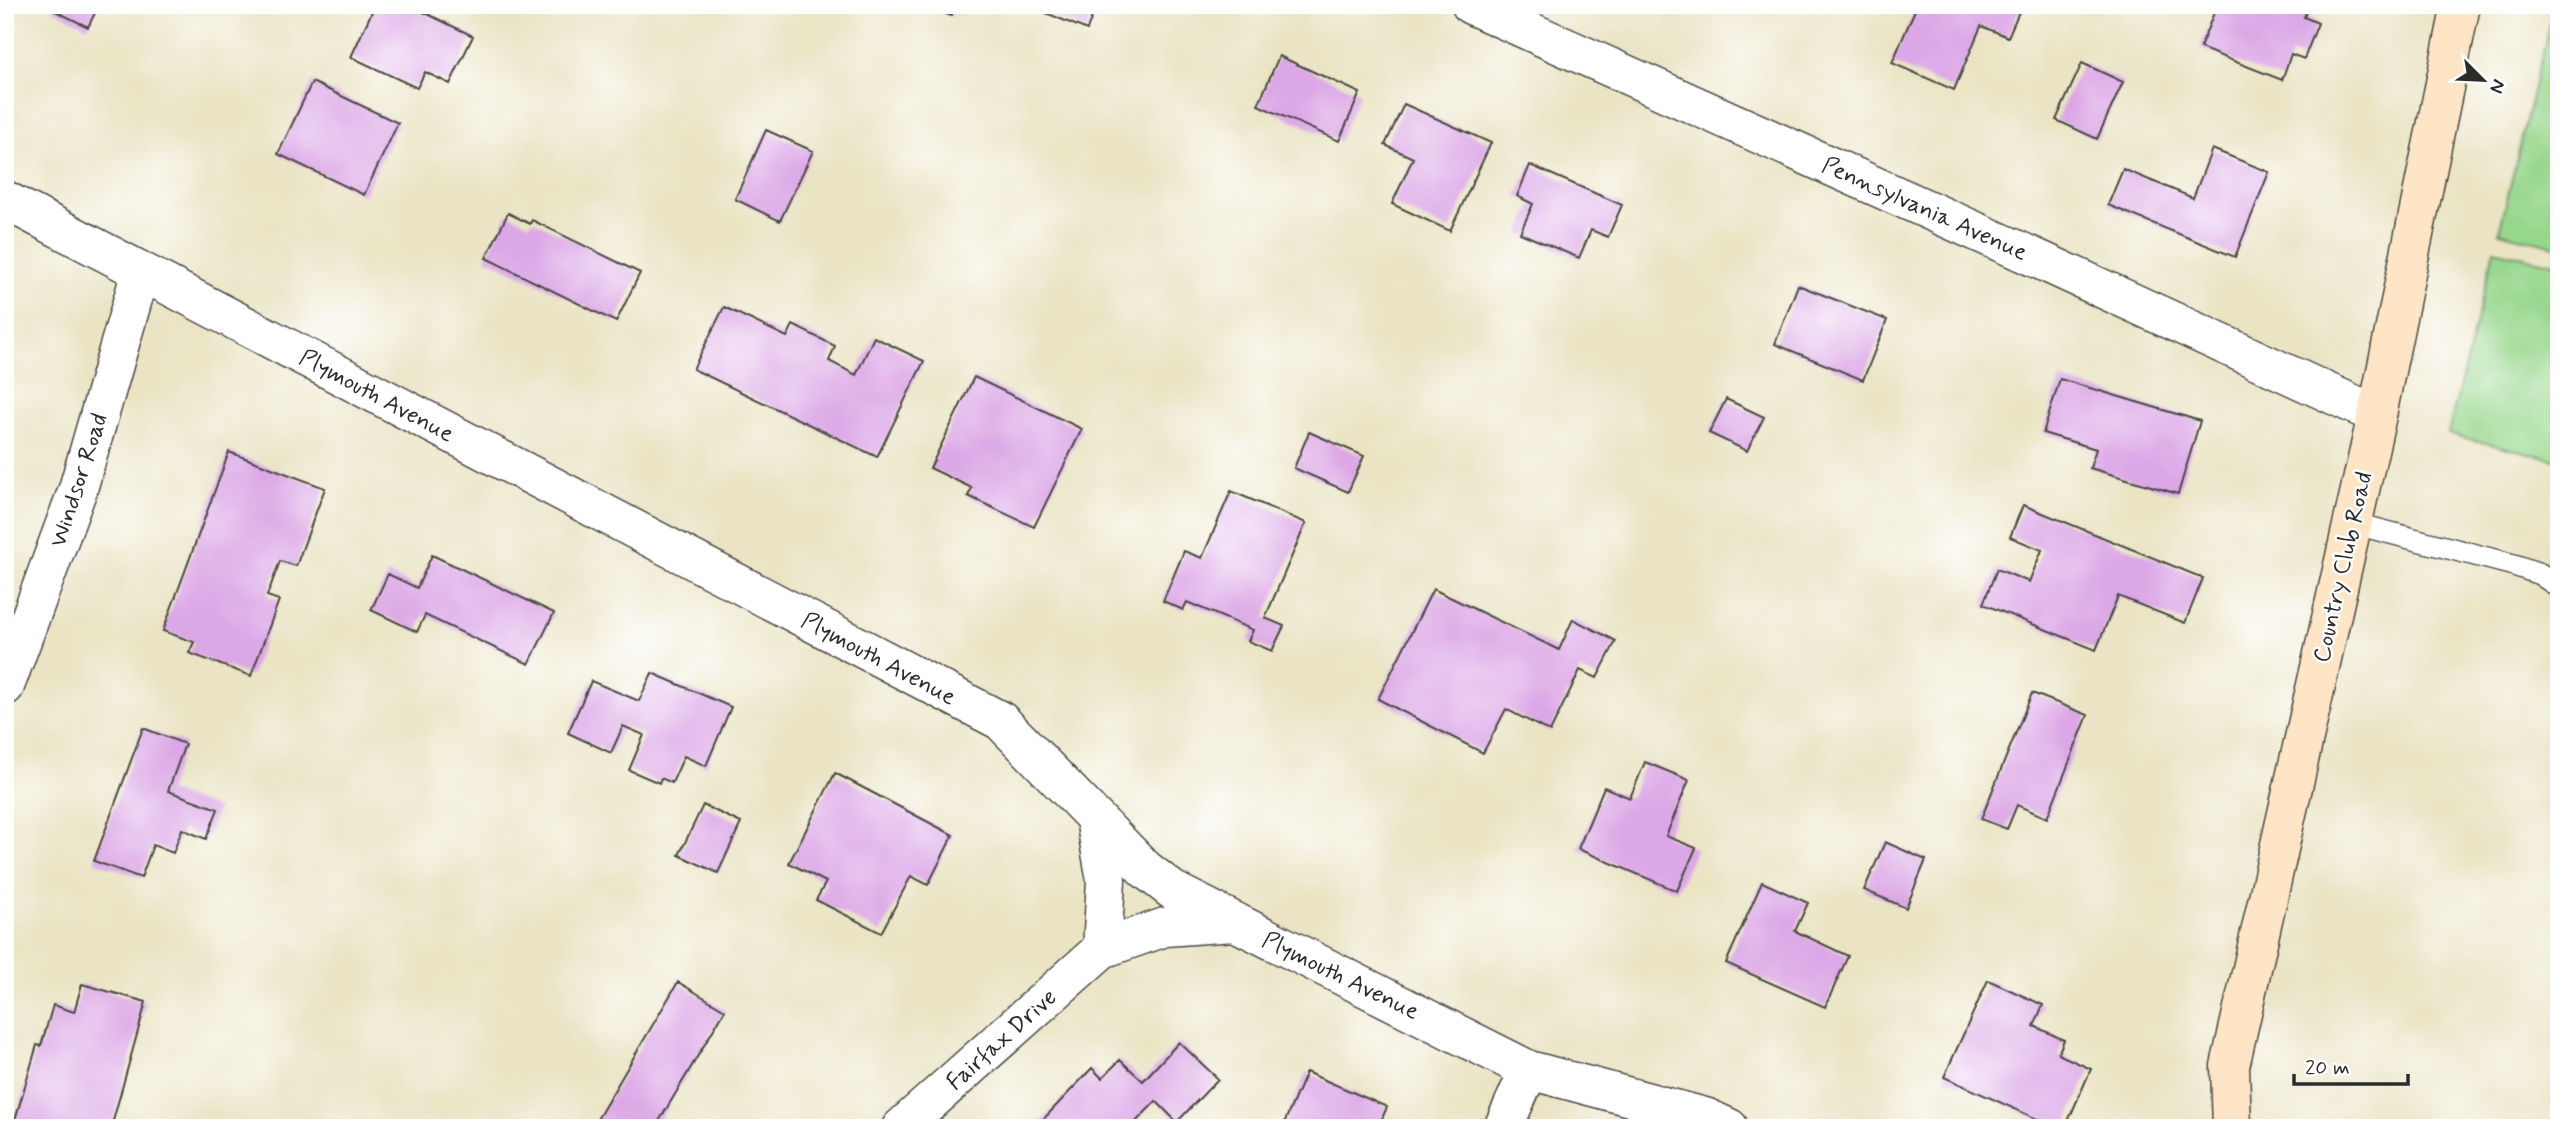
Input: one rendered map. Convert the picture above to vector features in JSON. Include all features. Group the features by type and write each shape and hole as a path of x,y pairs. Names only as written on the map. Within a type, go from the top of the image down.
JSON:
{"main road":[{"name":"Country Club Road","path":"2232,1128 2230,1066 2377,415 2461,5"}],"street":[{"name":"Pennsylvania Avenue","path":"1471,5 2040,260 2377,415"},
{"name":"Plymouth Avenue","path":"5,200 1000,721 1145,869 1163,883 1234,922 1370,987 1529,1070 1705,1117 1729,1128"},
{"name":"Windsor Road","path":"5,686 78,489 141,271"},
{"path":"1095,819 1106,880 1102,949"},
{"name":"Fairfax Drive","path":"901,1128 1102,949 1164,928 1234,922"},
{"path":"1503,1128 1529,1070"}],"lane":[{"path":"2352,523 2514,565 2540,574 2559,587"}],"green space":[{"path":"2554,5 2559,5 2559,247 2499,232"},
{"path":"2494,250 2559,265 2559,460 2448,434"}],"building":[{"path":"56,5 99,5 88,27 53,10"},
{"path":"375,5 409,5 473,36 450,84 425,72 417,88 351,57"},
{"path":"924,5 956,5 951,16"},
{"path":"1027,5 1096,5 1087,30"},
{"path":"1917,5 1961,5 1981,14 1984,5 2022,5 2008,37 1981,26 1954,90 1892,63"},
{"path":"2217,5 2309,5 2304,17 2318,23 2304,59 2291,54 2282,80 2200,48"},
{"path":"1279,56 1360,93 1339,141 1258,105"},
{"path":"2082,63 2123,82 2097,139 2056,120"},
{"path":"312,82 398,123 364,195 278,154"},
{"path":"1404,104 1491,143 1450,231 1392,204 1413,158 1385,145"},
{"path":"766,130 813,151 780,221 735,199"},
{"path":"2212,149 2269,172 2235,257 2108,205 2123,169 2193,198"},
{"path":"1530,165 1622,205 1608,237 1591,230 1579,258 1520,233 1533,204 1517,196"},
{"path":"508,213 530,224 532,220 640,273 616,322 486,258"},
{"path":"1798,285 1887,320 1863,380 1775,344"},
{"path":"724,307 787,337 793,325 835,346 829,361 856,375 874,337 924,361 877,457 693,369"},
{"path":"974,377 1082,429 1034,527 968,496 972,488 930,468"},
{"path":"2060,379 2200,421 2178,494 2090,468 2096,449 2043,433"},
{"path":"1726,399 1764,417 1747,451 1709,433"},
{"path":"1309,432 1364,456 1348,492 1294,468"},
{"path":"229,452 325,488 296,566 280,561 267,596 279,600 251,676 189,653 194,642 163,631"},
{"path":"1231,491 1306,523 1265,618 1284,626 1272,651 1248,641 1253,630 1187,602 1183,610 1163,601 1184,551 1202,558"},
{"path":"2023,505 2203,578 2185,623 2118,596 2096,650 1983,604 1997,569 2029,582 2042,550 2010,537"},
{"path":"432,555 554,613 529,664 425,615 417,632 371,610 388,574 417,588"},
{"path":"1433,589 1559,650 1573,619 1616,641 1597,678 1580,670 1550,732 1506,709 1483,753 1378,699"},
{"path":"652,673 731,707 706,766 684,756 672,783 661,778 659,783 629,770 644,735 623,726 611,753 568,733 591,681 639,701"},
{"path":"2032,693 2088,715 2047,818 2017,805 2007,829 1981,819"},
{"path":"143,728 185,744 168,791 218,809 206,839 182,829 173,853 153,845 141,878 94,861"},
{"path":"1645,762 1689,780 1666,836 1696,848 1677,891 1578,849 1604,787 1630,798"},
{"path":"835,773 953,835 928,885 911,876 881,933 816,900 826,882 789,863"},
{"path":"703,805 741,823 718,873 679,855"},
{"path":"1885,842 1926,860 1906,908 1864,890"},
{"path":"1762,882 1808,903 1795,931 1848,956 1825,1007 1726,963"},
{"path":"1988,980 2043,1005 2034,1026 2064,1040 2058,1054 2091,1069 2065,1128 2057,1128 1944,1077"},
{"path":"678,982 725,1010 655,1128 592,1128"},
{"path":"82,984 146,1002 111,1128 13,1127 37,1045 41,1046 53,1005 74,1012"},
{"path":"1179,1042 1218,1079 1177,1122 1156,1101 1130,1128 1035,1128 1092,1068 1102,1078 1120,1060 1143,1081"},
{"path":"1306,1072 1387,1107 1378,1128 1282,1128"}]}
